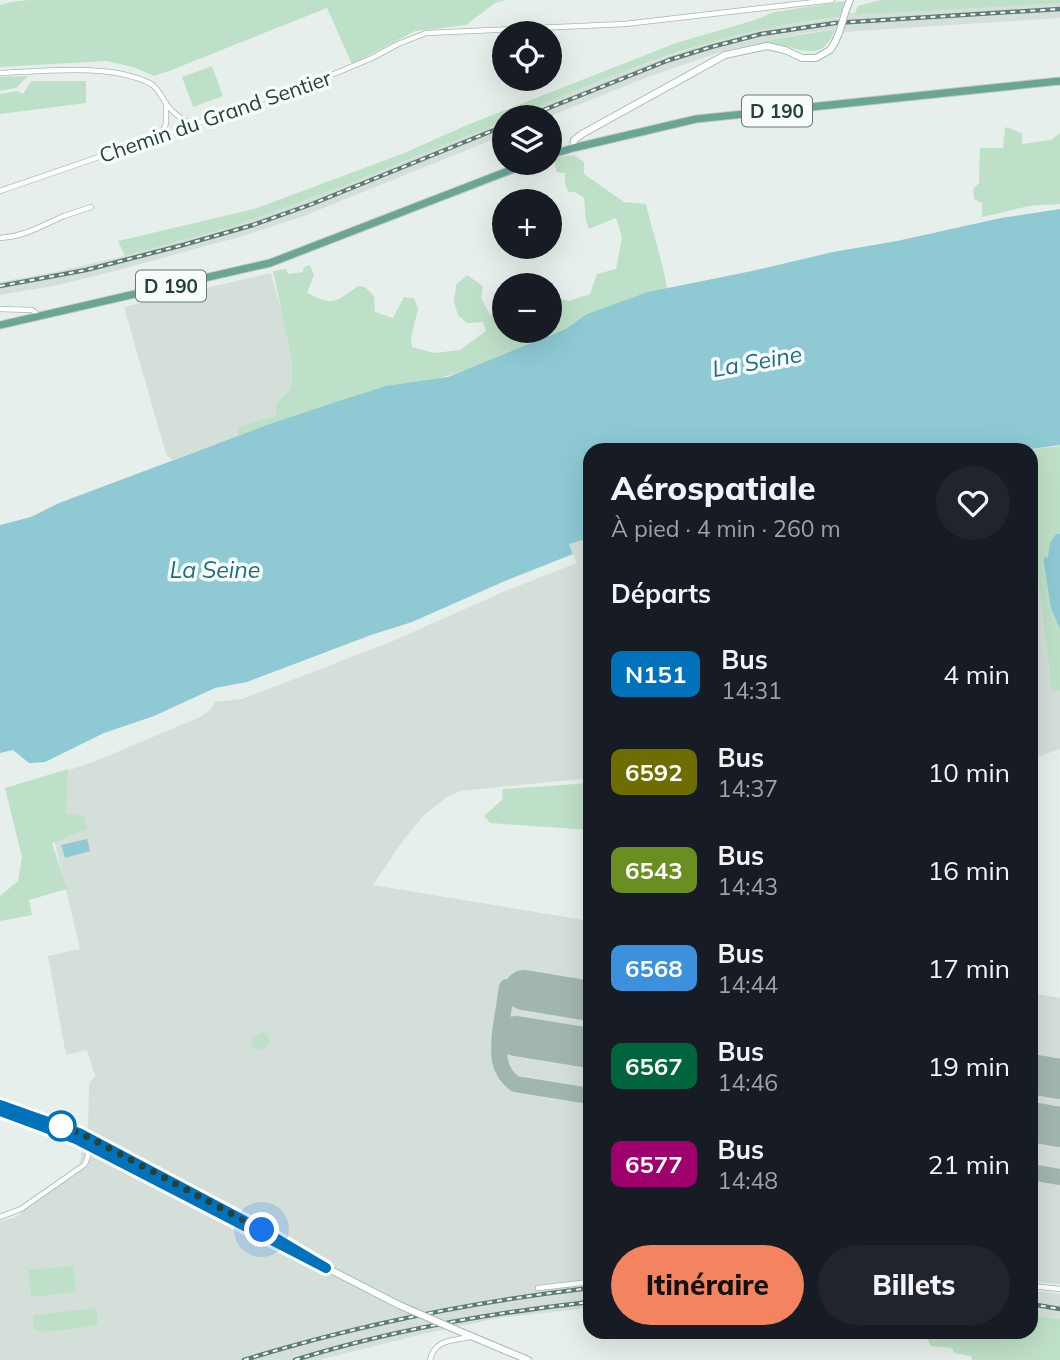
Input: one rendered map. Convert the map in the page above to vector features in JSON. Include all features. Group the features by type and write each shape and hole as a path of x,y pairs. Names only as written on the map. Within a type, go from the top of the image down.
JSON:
{"main road":[{"path":"572,148 574,140 582,134 725,55 767,47 785,50 802,58 816,58 830,50 850,0"},
{"name":"D 190","path":"562,151 696,119 1060,81"},
{"name":"D 190","path":"0,325 265,265 498,175"},
{"path":"0,1105 71,1129 262,1230 326,1268"},
{"path":"0,1111 92,1147 398,1305 528,1360"}],"street":[{"name":"Chemin du Grand Sentier","path":"0,191 334,74 426,33 601,26 832,0"},
{"path":"0,73 111,72 149,83 159,90 177,116 194,125"},
{"path":"162,136 166,123 166,103"},
{"path":"177,116 177,131"},
{"path":"166,123 177,131"},
{"path":"0,238 16,237 91,207"},
{"path":"0,309 32,310 37,316"},
{"path":"0,1217 21,1209 84,1165 92,1147 104,1146"},
{"path":"538,1287 583,1283"},
{"path":"1038,1287 1060,1289"},
{"path":"430,1360 436,1346 471,1336"}],"shaded area":[{"path":"1060,0 1060,18 842,32 850,13"},
{"path":"839,17 835,30 803,33 726,50 645,78 562,111 562,105 541,105 625,71 715,40 761,29"},
{"path":"492,126 492,140 301,217 111,272 0,295 0,282 125,256 234,226 341,187"},
{"path":"271,273 309,411 172,460 166,454 124,307"},
{"path":"583,540 583,779 461,791 448,796 423,816 373,885 583,920 583,1284 559,1288 583,1286 583,1309 499,1318 319,1360 0,1360 0,1221 14,1218 80,1168 82,1145 88,1127 89,1084 95,1076 87,1050 66,1055 48,956 80,949 40,780 96,761 202,716 215,702 242,699 388,643 577,563 569,544"},
{"path":"1038,579 1052,692 1060,691 1060,749 1038,757"},
{"path":"1038,994 1060,998 1060,1284 1038,1282"},
{"path":"1038,1291 1060,1294 1060,1319 1038,1316"}],"green space":[{"path":"29,0 506,0 495,3 466,25 415,31 352,64 327,8 154,76 133,67 106,61 0,67 0,5"},
{"path":"881,0 1060,0 1060,3 854,15 858,6"},
{"path":"845,1 839,17 748,32 718,40 665,56 542,105 518,105 554,91 562,91 562,88 676,43 774,12"},
{"path":"835,30 829,42 815,51 765,43 736,49 748,45 785,37"},
{"path":"212,66 223,96 193,107 182,77"},
{"path":"28,76 16,88 0,91 0,77"},
{"path":"31,81 86,81 86,103 0,114 0,94 17,91 23,94"},
{"path":"492,115 492,126 341,187 234,226 125,256 118,241 254,209 402,154"},
{"path":"1005,127 1022,133 1022,144 1051,140 1060,133 1060,204 1029,206 982,217 982,203 974,199 973,189 979,183 980,148 1003,148"},
{"path":"574,155 584,162 584,174 624,202 646,204 668,295 562,336 562,299 569,301 590,294 597,274 616,269 622,237 616,218 589,229 584,198 575,192 568,192 565,173 562,173 562,157"},
{"path":"310,265 314,275 307,293 323,300 334,301 358,286 365,287 374,296 375,312 393,318 404,297 414,298 418,309 411,337 412,347 434,353 460,350 486,331 483,322 467,323 458,315 454,302 456,285 467,275 483,286 481,298 490,315 492,314 492,343 542,343 498,360 237,442 239,427 275,416 277,403 290,390 292,381 292,360 273,271 286,269 288,274 303,272 304,267"},
{"path":"1060,446 1060,691 1052,692 1038,579 1038,448"},
{"path":"68,769 66,814 84,816 87,829 52,843 67,889 29,900 32,915 0,921 0,896 18,881 22,857 5,788"},
{"path":"583,783 583,830 490,823 484,816 502,800 503,789"},
{"path":"263,1032 268,1035 269,1042 265,1048 256,1050 252,1046 253,1041 256,1035"},
{"path":"73,1266 76,1292 31,1297 28,1270"},
{"path":"96,1308 98,1321 95,1326 40,1332 34,1329 33,1315"},
{"path":"1038,1316 1060,1319 1060,1360 972,1360 971,1356 954,1353 952,1348 931,1346 928,1339 1038,1339"}],"water":[{"name":"La Seine","path":"1060,209 1060,445 1038,448 1038,443 583,443 583,540 569,544 573,554 412,622 247,682 215,688 154,716 104,733 45,762 29,763 13,750 0,753 0,525 31,517 59,503 339,401 386,386 448,377 532,343 562,343 562,331 587,314 648,292 1001,218"},
{"path":"1056,534 1060,534 1060,629 1051,608 1044,563 1044,558 1048,557 1050,543"},
{"path":"87,839 90,851 65,858 61,845"}],"taxiway":[{"path":"500,1032 507,987 524,990"},
{"path":"516,1036 500,1032 500,1061 509,1079 515,1084 583,1095"},
{"path":"1038,1173 1060,1177"}],"runway":[{"path":"524,990 583,1000"},
{"path":"516,1036 583,1047"},
{"path":"1038,1075 1060,1079"},
{"path":"1038,1123 1060,1127"}],"railway":[{"path":"556,105 669,60 761,34 835,23 1060,9"},
{"path":"0,286 86,270 253,225 492,131"},
{"path":"244,1360 286,1347 415,1316 583,1289"},
{"path":"295,1360 441,1324 583,1303"},
{"path":"1038,1305 1060,1309"}],"bus line":[{"name":"N151","path":"0,1105 79,1133 262,1230 326,1268 76,1139 0,1111"}],"route":[{"path":"61,1126 56,1125 92,1139 262,1230"}]}
